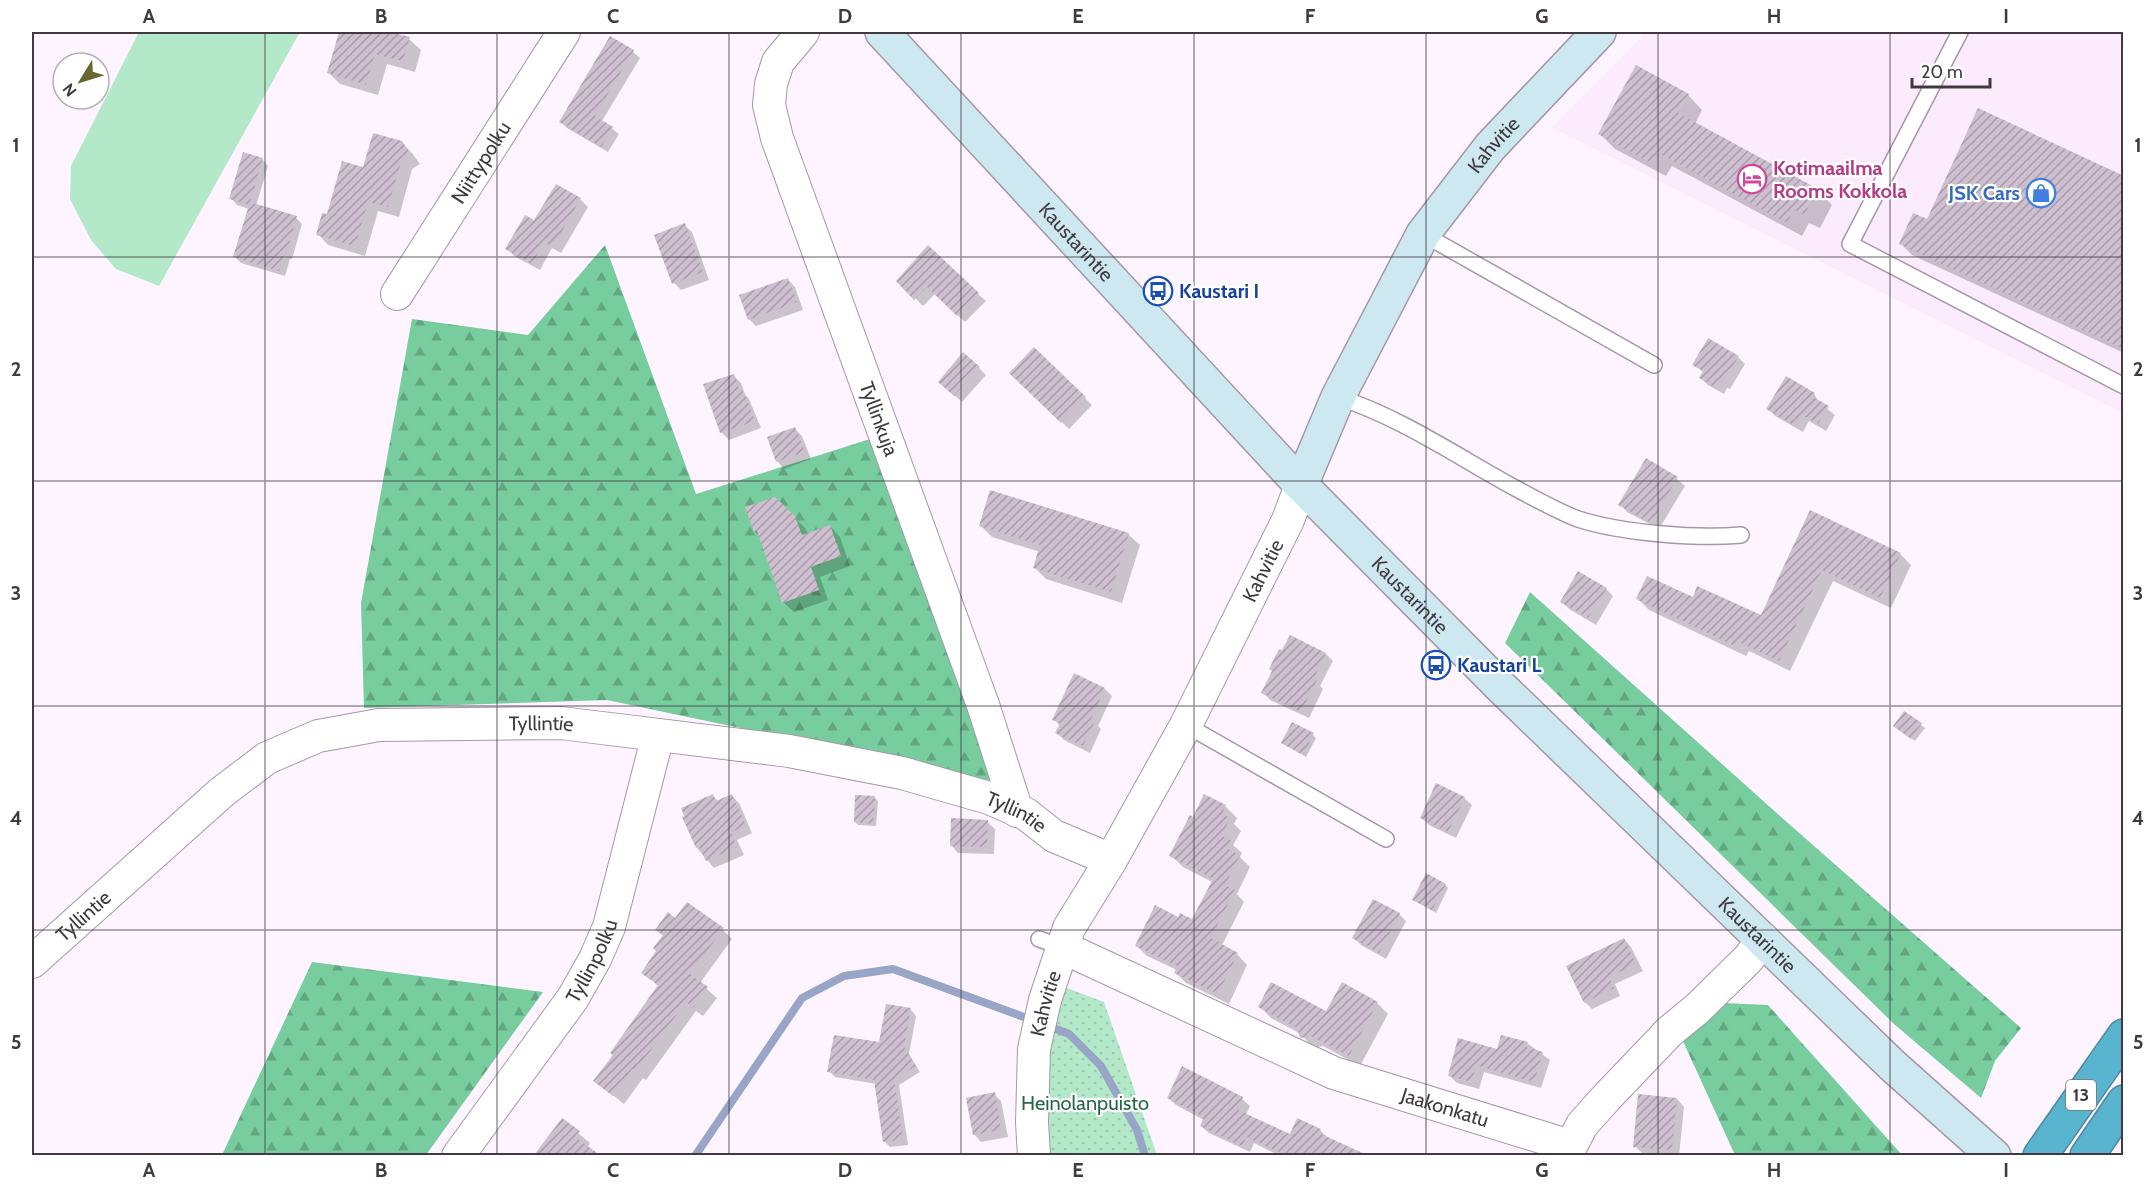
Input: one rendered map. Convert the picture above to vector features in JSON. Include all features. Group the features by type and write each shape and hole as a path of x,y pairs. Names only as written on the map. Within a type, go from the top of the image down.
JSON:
{"highway":[{"name":"13","path":"2040,1155 2124,1036"},
{"name":"13","path":"2087,1155 2124,1102"}],"street":[{"name":"Niittypolku","path":"396,294 564,32"},
{"name":"Tyllinkuja","path":"803,32 778,62 771,84 769,105 777,138 983,705 1017,811"},
{"name":"Kaustarintie","path":"882,32 1301,485 1502,688 1892,1065 1994,1155"},
{"name":"Kahvitie","path":"1034,1155 1032,1122 1034,1048 1045,1000 1050,943 1069,928 1111,860 1186,725 1288,520 1338,397 1423,234 1490,147 1599,32"},
{"name":"Tyllintie","path":"32,962 222,792 267,758 318,736 379,725 561,723 789,751 902,773 989,798 1026,814 1054,836 1111,860"},
{"name":"Tyllinpolku","path":"458,1155 573,998 595,959 609,927 658,735"},
{"name":"Jaakonkatu","path":"1050,943 1334,1073 1568,1151 1581,1125 1636,1065 1714,992 1748,958 1763,939"}],"lane":[{"path":"1960,32 1850,244 2124,386"},
{"path":"1423,234 1654,365"},
{"path":"1338,397 1368,407 1421,433 1474,465 1578,519 1621,529 1660,534 1741,535"},
{"path":"1186,725 1386,839"}],"shaded area":[{"path":"1647,32 2123,32 2123,413 1552,127"}],"green space":[{"path":"139,32 300,32 159,286 116,269 91,240 70,199 71,166 99,111 111,111 111,87"},
{"path":"605,245 696,494 870,439 993,781 607,700 364,708 361,603 412,319 528,335"},
{"path":"1530,592 2021,1028 1995,1061 1981,1098 1894,1024 1505,643"},
{"path":"312,962 543,992 426,1155 222,1155"},
{"name":"Heinolanpuisto","path":"1051,982 1104,1002 1157,1155 1035,1156"},
{"path":"1724,1003 1768,1005 1902,1155 1735,1155 1682,1039"}],"building":[{"path":"339,32 390,32 410,37 403,61 375,54 366,85 327,73"},
{"path":"610,36 634,50 595,116 613,127 601,147 559,122"},
{"path":"1636,65 1689,94 1678,113 1818,189 1804,215 1794,209 1787,223 1657,152 1651,163 1598,134"},
{"path":"1978,108 2124,176 2124,349 1899,244 1913,213 1927,219"},
{"path":"373,133 402,141 410,153 402,159 388,207 368,202 355,246 316,235 322,213 327,214 342,161 363,167"},
{"path":"243,152 263,158 250,202 297,216 279,271 233,257 249,205 229,199"},
{"path":"556,184 581,198 553,247 544,242 532,264 505,249 525,215 534,220"},
{"path":"685,223 703,272 672,284 654,235"},
{"path":"928,245 979,293 957,316 927,287 914,300 896,281"},
{"path":"788,278 797,302 748,320 739,295"},
{"path":"1708,338 1739,356 1722,383 1720,381 1716,388 1699,378 1703,371 1692,365"},
{"path":"1034,347 1086,397 1061,423 1009,373"},
{"path":"963,352 980,367 954,396 938,382"},
{"path":"734,374 755,421 720,433 703,384"},
{"path":"1786,376 1815,393 1813,397 1829,406 1818,424 1802,415 1795,426 1766,409"},
{"path":"795,427 805,452 776,462 767,437"},
{"path":"1646,458 1678,477 1651,523 1618,505"},
{"path":"990,490 1129,533 1111,592 1033,568 1040,545 979,526"},
{"path":"775,497 795,516 802,535 830,525 841,556 811,567 819,590 782,603 757,531 754,532 745,507"},
{"path":"1810,510 1901,553 1880,598 1822,570 1779,661 1737,641 1735,646 1636,599 1647,576 1693,597 1697,586 1761,615"},
{"path":"1578,571 1607,588 1588,618 1560,602"},
{"path":"1290,635 1326,653 1314,678 1317,680 1301,712 1261,693 1272,671 1269,669 1279,649 1282,650"},
{"path":"1074,673 1105,688 1091,719 1095,721 1083,746 1055,733 1060,723 1052,720"},
{"path":"1904,711 1922,723 1911,739 1893,726"},
{"path":"1292,722 1314,733 1303,755 1281,743"},
{"path":"1436,783 1465,797 1448,832 1420,818"},
{"path":"713,794 716,801 732,794 746,826 731,832 737,847 706,861 699,847 696,848 682,817 684,816 681,808"},
{"path":"1204,794 1226,805 1222,814 1230,818 1222,836 1232,841 1228,849 1240,855 1225,885 1169,856 1190,815 1193,817"},
{"path":"855,795 875,796 873,824 854,822"},
{"path":"951,818 988,820 987,847 950,846"},
{"path":"1426,873 1446,884 1432,910 1412,900"},
{"path":"1213,879 1235,890 1211,938 1238,953 1218,994 1174,973 1177,966 1135,946 1155,905 1178,917 1180,913 1192,919"},
{"path":"1373,899 1400,913 1379,953 1352,938"},
{"path":"687,902 724,928 690,974 708,987 693,1008 686,1002 635,1072 632,1069 613,1096 593,1081 613,1055 610,1053 658,985 641,973 656,951 653,948 663,935 655,930 668,912 675,918"},
{"path":"1624,938 1636,964 1609,977 1614,988 1584,1003 1566,966"},
{"path":"1271,982 1326,1011 1342,982 1378,1002 1349,1056 1311,1036 1300,1038 1297,1028 1258,1007"},
{"path":"886,1004 911,1008 904,1047 916,1066 894,1079 903,1140 883,1142 874,1080 827,1072 834,1035 879,1042"},
{"path":"1501,1035 1528,1042 1526,1047 1543,1052 1534,1082 1476,1065 1472,1082 1448,1076 1458,1038 1497,1049"},
{"path":"1182,1066 1243,1097 1238,1110 1290,1134 1297,1118 1321,1129 1319,1133 1367,1155 1280,1155 1281,1153 1246,1137 1242,1146 1200,1126 1204,1117 1167,1098"},
{"path":"995,1092 1001,1130 973,1135 966,1098"},
{"path":"1638,1094 1677,1098 1672,1150 1633,1147"},
{"path":"562,1118 580,1131 575,1137 600,1155 534,1155"}],"waterway":[{"path":"695,1156 802,998 844,976 893,969 1032,1020"},
{"path":"1046,1025 1069,1034 1101,1066 1137,1130 1145,1156"}],"place":[{"name":"Kotimaailma Rooms Kokkola","path":"1752,179"},
{"name":"JSK Cars","path":"2041,193"},
{"name":"Kaustari I","path":"1158,291"},
{"name":"Kaustari L","path":"1436,665"}]}
